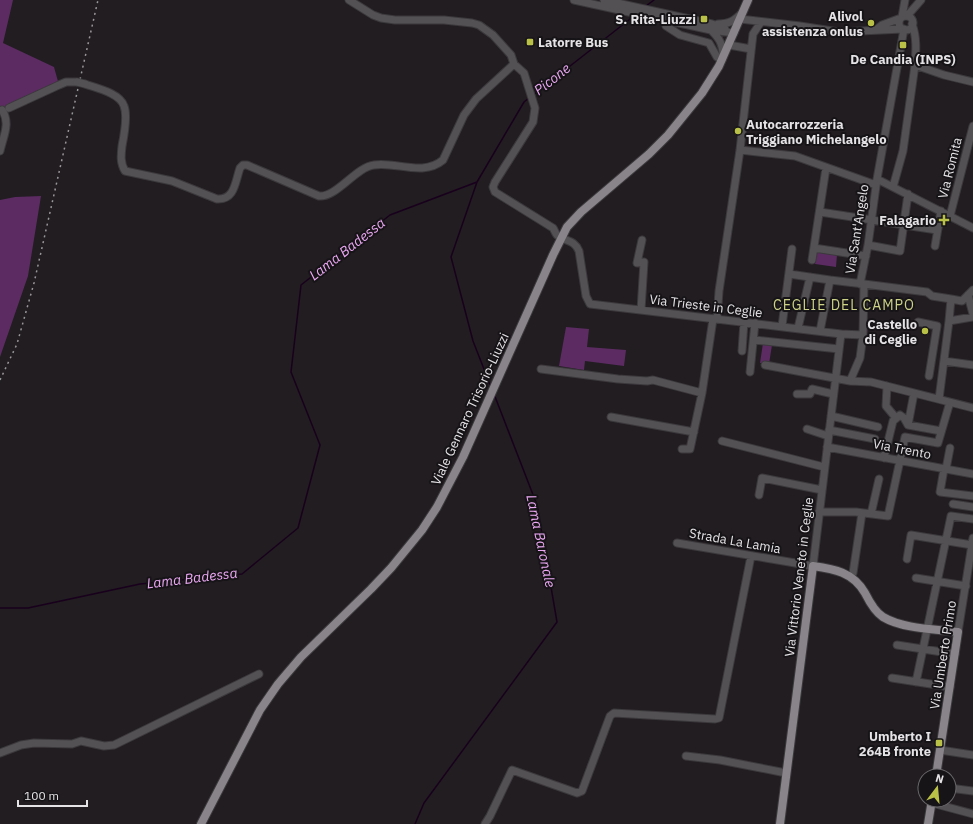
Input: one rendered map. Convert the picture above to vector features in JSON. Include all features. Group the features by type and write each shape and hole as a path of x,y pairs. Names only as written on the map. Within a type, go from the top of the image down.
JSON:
{"main road":[{"name":"Viale Gennaro Trisorio-Liuzzi","path":"201,824 257,716 278,684 301,657 391,568 422,530 454,476 567,227 581,212 649,154 668,135 702,93 729,45 748,0"},
{"path":"813,566 834,569 850,576 862,588 873,607 882,616 895,623 958,632"},
{"name":"Via Vittorio Veneto in Ceglie","path":"780,824 813,566"},
{"name":"Via Umberto Primo","path":"937,768 958,632"},
{"path":"928,824 931,808"}],"street":[{"path":"349,0 373,15 381,18 395,20 444,20 480,25 493,35 512,55 514,64 524,73 535,108 533,122 493,187 495,192 553,228 557,235 562,237"},
{"path":"574,0 711,27 734,33"},
{"path":"604,0 686,22"},
{"path":"906,0 910,6 914,8"},
{"path":"903,29 899,24 903,17 906,0"},
{"path":"877,29 882,25 903,17 921,0"},
{"path":"711,27 732,22 744,11"},
{"path":"893,187 903,151 916,53 915,33 912,19 903,17"},
{"path":"740,20 800,26 839,32 857,32 877,29 903,29 909,28 912,24"},
{"path":"682,449 690,449 702,393 715,319 740,150 753,34 761,22"},
{"path":"666,26 680,35 709,43 717,57 722,58 723,46 711,27"},
{"name":"Via Sant'Angelo","path":"850,381 860,358 863,335 862,284 877,182 903,29"},
{"path":"729,45 751,49"},
{"path":"0,150 7,123 6,109 66,82 81,83 106,91 118,98 124,106 126,120 121,154 122,167 124,171 172,181 223,200 228,198 232,193 240,168 243,165 247,165 323,197 374,164 417,168 438,164 443,160 464,115 476,99 514,64"},
{"path":"915,65 944,76 973,82"},
{"name":"Via Romita","path":"950,216 973,126"},
{"path":"740,150 795,156 826,168 893,187 973,228"},
{"path":"812,260 826,168"},
{"path":"868,245 900,251 908,194"},
{"path":"935,246 940,211"},
{"path":"820,212 938,230"},
{"name":"Via Trieste in Ceglie","path":"562,237 577,246 586,296 590,304 841,334 863,335"},
{"path":"641,310 644,262 638,263 642,240"},
{"path":"814,248 866,256"},
{"path":"782,326 792,249"},
{"path":"789,274 927,292 932,296 962,301 971,293"},
{"path":"798,328 810,277"},
{"path":"820,331 830,280"},
{"path":"918,322 937,326 949,321 973,316 971,293"},
{"path":"939,399 951,299"},
{"path":"742,351 744,322"},
{"path":"750,372 755,323"},
{"path":"929,376 937,326"},
{"name":"Via Vittorio Veneto in Ceglie","path":"813,566 841,334"},
{"path":"754,340 839,349"},
{"path":"944,361 973,365"},
{"path":"765,366 835,379 855,382 863,381 973,408"},
{"path":"541,369 647,382 653,380 702,393"},
{"path":"887,386 886,406 896,418"},
{"path":"797,394 810,394 812,388 834,394"},
{"path":"908,425 914,393"},
{"path":"819,512 862,513 888,516 905,437 938,443 950,402"},
{"path":"884,458 892,423 900,415 904,418 908,425 941,431"},
{"path":"611,416 694,432"},
{"path":"831,416 878,427"},
{"path":"807,430 875,439"},
{"path":"722,441 824,467"},
{"name":"Via Trento","path":"827,447 973,474"},
{"path":"950,448 940,492 973,496"},
{"path":"759,495 762,478 822,490"},
{"path":"871,514 879,478"},
{"path":"954,504 973,507"},
{"path":"850,576 853,573 862,513"},
{"path":"916,682 950,516 973,519"},
{"path":"907,559 911,535 946,540 973,541"},
{"name":"Via Umberto Primo","path":"958,632 973,541"},
{"name":"Strada La Lamia","path":"677,543 813,566"},
{"path":"485,824 512,770 577,793 582,791 610,716 614,713 656,715 676,718 719,718 751,556"},
{"path":"916,578 937,581 965,588 973,592"},
{"path":"897,645 954,654"},
{"path":"0,753 21,744 34,743 68,744 81,741 104,746 114,745 259,674"},
{"path":"892,678 950,687"},
{"path":"940,750 973,755"},
{"path":"686,756 720,760 786,773"},
{"path":"957,789 973,791"},
{"path":"954,808 973,814"}],"shaded area":[{"path":"0,0 13,0 3,43 54,67 59,85 2,110 0,107"},
{"path":"41,196 28,276 0,357 0,200 15,197"},
{"path":"817,252 837,255 836,267 815,264"},
{"path":"566,327 589,329 587,347 626,350 624,366 585,361 584,370 559,366"},
{"path":"763,343 772,345 769,364 760,363"}],"waterway":[{"name":"Picone","path":"646,6 654,0"},
{"name":"Picone","path":"533,95 634,16"},
{"name":"Lama Baronale","path":"491,387 473,341 451,257 477,182 524,102 530,97"},
{"name":"Lama Badessa","path":"0,608 28,608 140,584 242,574 298,528 320,445 291,372 301,285 390,215 477,182"},
{"name":"Lama Baronale","path":"415,824 424,803 557,622 537,505 494,394"}],"railway":[{"path":"0,380 17,344 34,283 98,0"}],"place":[{"name":"S. Rita-Liuzzi","path":"704,19"},
{"name":"Alivol assistenza onlus","path":"871,23"},
{"name":"Latorre Bus","path":"530,42"},
{"name":"De Candia (INPS)","path":"903,45"},
{"name":"Autocarrozzeria Triggiano Michelangelo","path":"738,131"},
{"name":"Falagario","path":"944,220"},
{"name":"Castello di Ceglie","path":"925,331"},
{"name":"Umberto I 264B fronte","path":"939,743"}],"district":[{"name":"CEGLIE DEL CAMPO","path":"844,305"}]}
